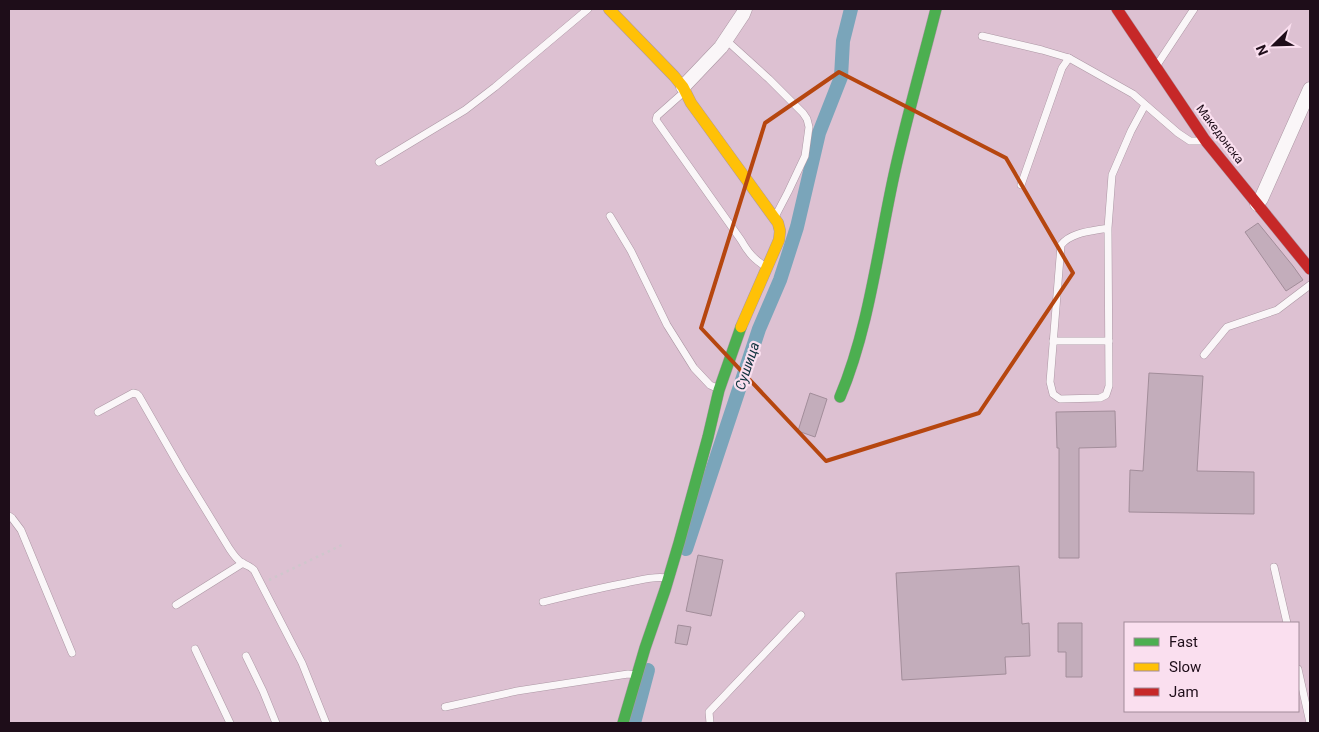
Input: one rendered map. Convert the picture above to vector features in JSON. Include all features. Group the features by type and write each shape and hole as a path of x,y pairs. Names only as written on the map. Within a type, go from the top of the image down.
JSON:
{"street":[{"path":"609,9 638,37 684,89 696,109 780,223 780,235 738,333 719,390 706,446 669,578 623,723"},
{"path":"684,89 726,40 745,9"},
{"path":"840,397 856,351 894,176 936,9"},
{"name":"Македонска","path":"1117,9 1205,140 1310,269"},
{"path":"1257,204 1261,199 1310,89"}],"lane":[{"path":"379,162 464,110 495,88 588,9"},
{"path":"1156,67 1194,9"},
{"path":"982,36 1069,58 1133,94 1190,141 1205,140"},
{"path":"726,40 769,79 807,119 805,156 775,216"},
{"path":"1022,185 1062,68 1069,58"},
{"path":"684,89 657,116 656,120 742,240 748,253 767,267"},
{"path":"1108,228 1071,237 1061,245 1050,382 1053,394 1060,399 1100,398 1106,395 1109,386 1108,228 1112,175 1145,105"},
{"path":"610,216 631,251 667,325 694,368 710,385 719,390"},
{"path":"1204,354 1227,326 1277,310 1310,285"},
{"path":"1054,341 1109,341"},
{"path":"98,412 133,393 137,394 236,558 254,570 302,663 326,723"},
{"path":"9,516 20,530 72,652"},
{"path":"176,604 243,563"},
{"path":"1274,567 1287,622"},
{"path":"543,602 647,578 669,578"},
{"path":"710,723 709,712 800,615"},
{"path":"195,649 230,723"},
{"path":"246,656 276,723"},
{"path":"1299,673 1310,722"},
{"path":"445,707 517,691 628,674 637,675"}],"path":[{"path":"261,584 344,544"}],"highlighted area":[{"path":"839,72 1006,158 1073,273 979,413 826,461 701,328 765,123"}],"building":[{"path":"1258,223 1303,280 1286,291 1245,232"},
{"path":"1149,373 1203,376 1197,471 1254,472 1254,514 1129,512 1130,470 1143,471"},
{"path":"810,393 827,399 815,437 798,431"},
{"path":"1115,411 1116,447 1079,448 1079,558 1059,558 1059,448 1057,448 1056,412"},
{"path":"698,555 723,560 711,616 686,611"},
{"path":"1019,566 1022,624 1029,623 1030,656 1005,657 1006,674 902,680 896,573"},
{"path":"1058,623 1082,623 1082,677 1066,677 1066,652 1058,652"},
{"path":"678,625 691,627 687,645 675,643"}],"waterway":[{"name":"Сушица","path":"686,549 759,329 780,280 797,227 819,133 841,77 843,41 851,9"},
{"name":"Сушица","path":"634,723 648,670"}],"traffic: fast":[{"path":"840,397 850,371 866,316 899,154 936,9"},
{"path":"623,723 679,543 719,390 741,327"}],"traffic: slow":[{"path":"609,9 683,87 691,103 778,223 780,231 779,240 741,327"}],"traffic: jam":[{"path":"1117,9 1205,140 1310,269"}]}
